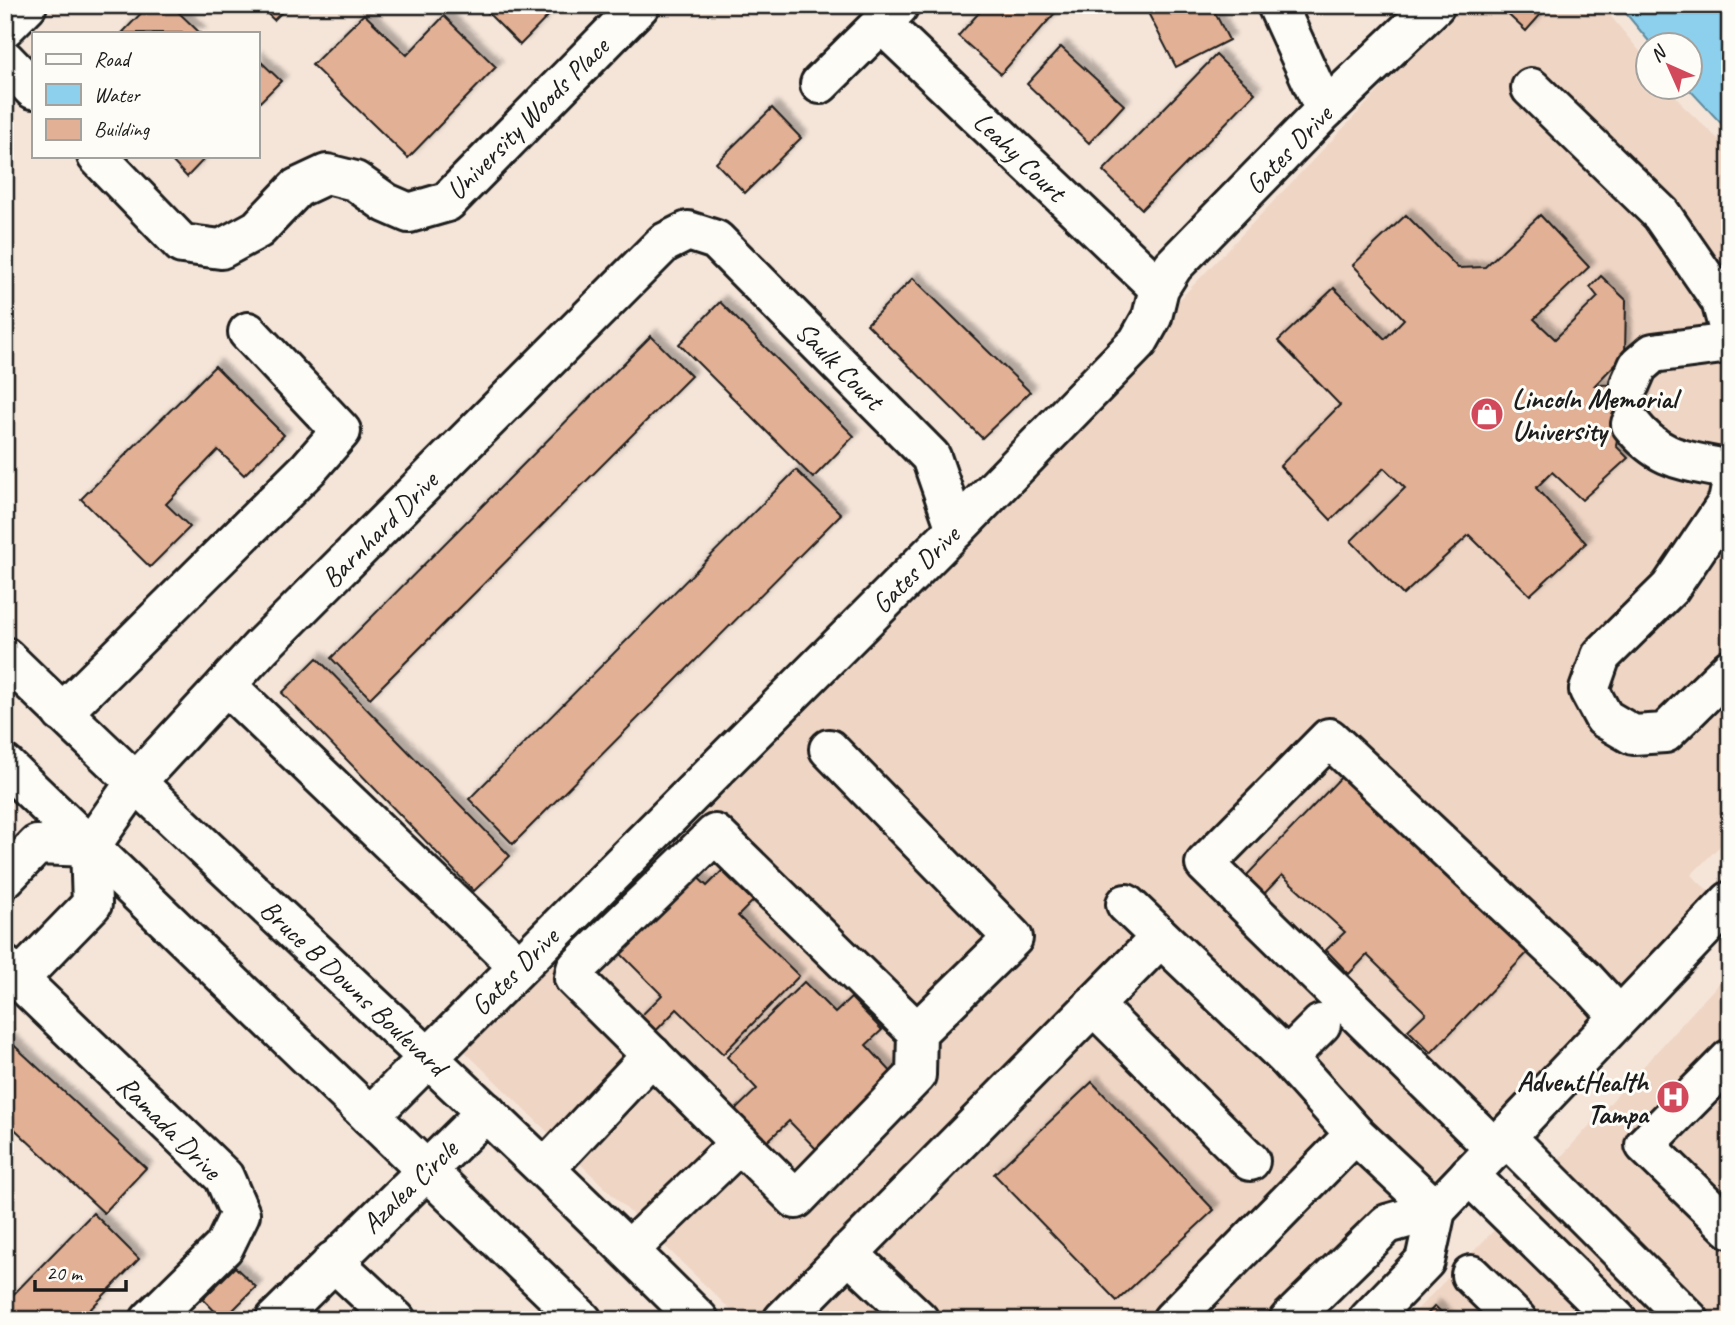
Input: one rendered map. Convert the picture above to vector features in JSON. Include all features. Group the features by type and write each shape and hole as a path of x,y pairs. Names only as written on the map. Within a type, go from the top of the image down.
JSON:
{"street":[{"path":"5,27 27,5"},
{"name":"University Woods Place","path":"99,158 182,243 220,249 258,229 297,188 327,174 355,181 386,203 409,213 447,202 640,5"},
{"path":"1277,5 1325,110"},
{"name":"Gates Drive","path":"370,1116 956,529 1138,342 1153,317 1159,288 1174,266 1325,110 1435,5"},
{"path":"820,84 891,14"},
{"name":"Leahy Court","path":"891,14 1159,288"},
{"path":"5,60 32,88"},
{"path":"1531,88 1661,214 1721,301 1730,334"},
{"name":"Saulk Court","path":"688,231 716,240 931,457 956,529"},
{"name":"Barnhard Drive","path":"90,847 135,783 271,637 664,243 688,231"},
{"path":"62,713 309,468 341,431 248,332"},
{"path":"1630,384 1638,366 1653,353 1730,343"},
{"path":"1631,424 1644,441 1662,454 1730,470"},
{"path":"1730,492 1728,502 1670,588 1601,656 1589,690 1604,718 1633,735 1665,733 1730,670"},
{"name":"Bruce B Downs Boulevard","path":"5,657 135,783 429,1056 699,1320"},
{"path":"226,685 520,966"},
{"path":"1619,1016 1585,979 1329,738 1205,864 1689,1320"},
{"path":"829,748 1013,938 917,1032 916,1075 796,1199 574,978 576,969 715,834 917,1032"},
{"path":"5,765 582,1320"},
{"path":"5,878 37,845 90,847"},
{"name":"Ramada Drive","path":"90,847 92,904 12,972 224,1177 240,1214 224,1247 150,1320"},
{"path":"1289,1320 1387,1224 1436,1210 1730,901"},
{"path":"1126,904 1287,1058 1355,1134 1436,1210"},
{"path":"783,1320 1160,938"},
{"path":"1093,1006 1250,1161"},
{"path":"1287,1058 1321,1024"},
{"path":"546,1168 652,1055"},
{"path":"1730,1059 1645,1145 1730,1228"},
{"name":"Azalea Circle","path":"275,1320 486,1112"},
{"path":"1172,1320 1355,1134"},
{"path":"629,1250 740,1143"},
{"path":"1469,1175 1617,1320"},
{"path":"1367,1320 1425,1261 1436,1210"},
{"path":"848,1253 919,1320"},
{"path":"333,1261 396,1320"},
{"path":"1471,1275 1517,1320"}],"shaded area":[{"path":"1461,5 1604,5 1634,44 1634,102 1680,102 1730,150 1730,836 1691,875 1712,894 1414,1198 1374,1212 1264,1320 741,1320 452,1039 1161,319"},
{"name":"AdventHealth Tampa","path":"1730,971 1730,1320 1407,1320 1501,1223"}],"water":[{"path":"1619,5 1730,5 1730,133 1701,102 1704,102 1704,32 1641,32"}],"building":[{"path":"149,5 171,5 199,32 123,32"},
{"path":"258,5 289,5 274,20"},
{"path":"480,5 559,5 520,45"},
{"path":"986,5 1062,5 1001,74 958,36"},
{"path":"1144,5 1211,5 1229,40 1176,67"},
{"path":"1503,5 1549,5 1526,31 1501,8"},
{"path":"364,14 407,55 444,16 496,67 408,158 312,65"},
{"path":"1061,47 1124,105 1089,143 1027,84"},
{"path":"1216,55 1255,93 1142,209 1103,171"},
{"path":"259,60 281,81 259,103"},
{"path":"772,108 801,138 745,193 716,163"},
{"path":"171,158 205,158 187,177"},
{"name":"Lincoln Memorial University","path":"1406,215 1458,268 1485,267 1540,215 1589,267 1534,319 1555,339 1598,297 1590,287 1601,276 1626,300 1625,354 1595,385 1643,384 1642,423 1619,425 1616,446 1628,458 1582,500 1552,472 1536,488 1586,543 1530,595 1469,535 1403,595 1351,541 1405,488 1384,468 1331,520 1280,466 1340,405 1278,341 1334,288 1385,339 1404,319 1353,265"},
{"path":"913,278 1030,392 982,438 867,324"},
{"path":"720,302 854,436 813,478 679,344"},
{"path":"651,336 691,376 370,698 331,658"},
{"path":"215,366 284,435 244,475 218,450 166,504 190,527 150,567 81,499"},
{"path":"796,470 841,514 513,844 469,799"},
{"path":"317,658 510,856 474,891 282,693"},
{"path":"1348,770 1532,948 1431,1053 1408,1030 1426,1013 1367,955 1349,974 1326,950 1345,932 1282,875 1264,894 1246,876"},
{"path":"722,871 753,901 738,916 799,976 723,1054 677,1009 647,1040 632,1025 662,995 616,949 692,872 707,886"},
{"path":"804,982 835,1013 851,998 882,1030 866,1045 896,1077 819,1152 789,1121 757,1151 726,1119 757,1089 727,1057"},
{"path":"5,1037 146,1168 104,1213 5,1120"},
{"path":"1092,1082 1214,1210 1117,1301 994,1174"},
{"path":"93,1213 139,1259 80,1320 5,1320 5,1303"},
{"path":"235,1267 256,1287 223,1320 203,1299"},
{"path":"1435,1306 1449,1320 1422,1320"}],"place":[{"name":"Lincoln Memorial University","path":"1487,414"},
{"name":"AdventHealth Tampa","path":"1673,1097"}]}
